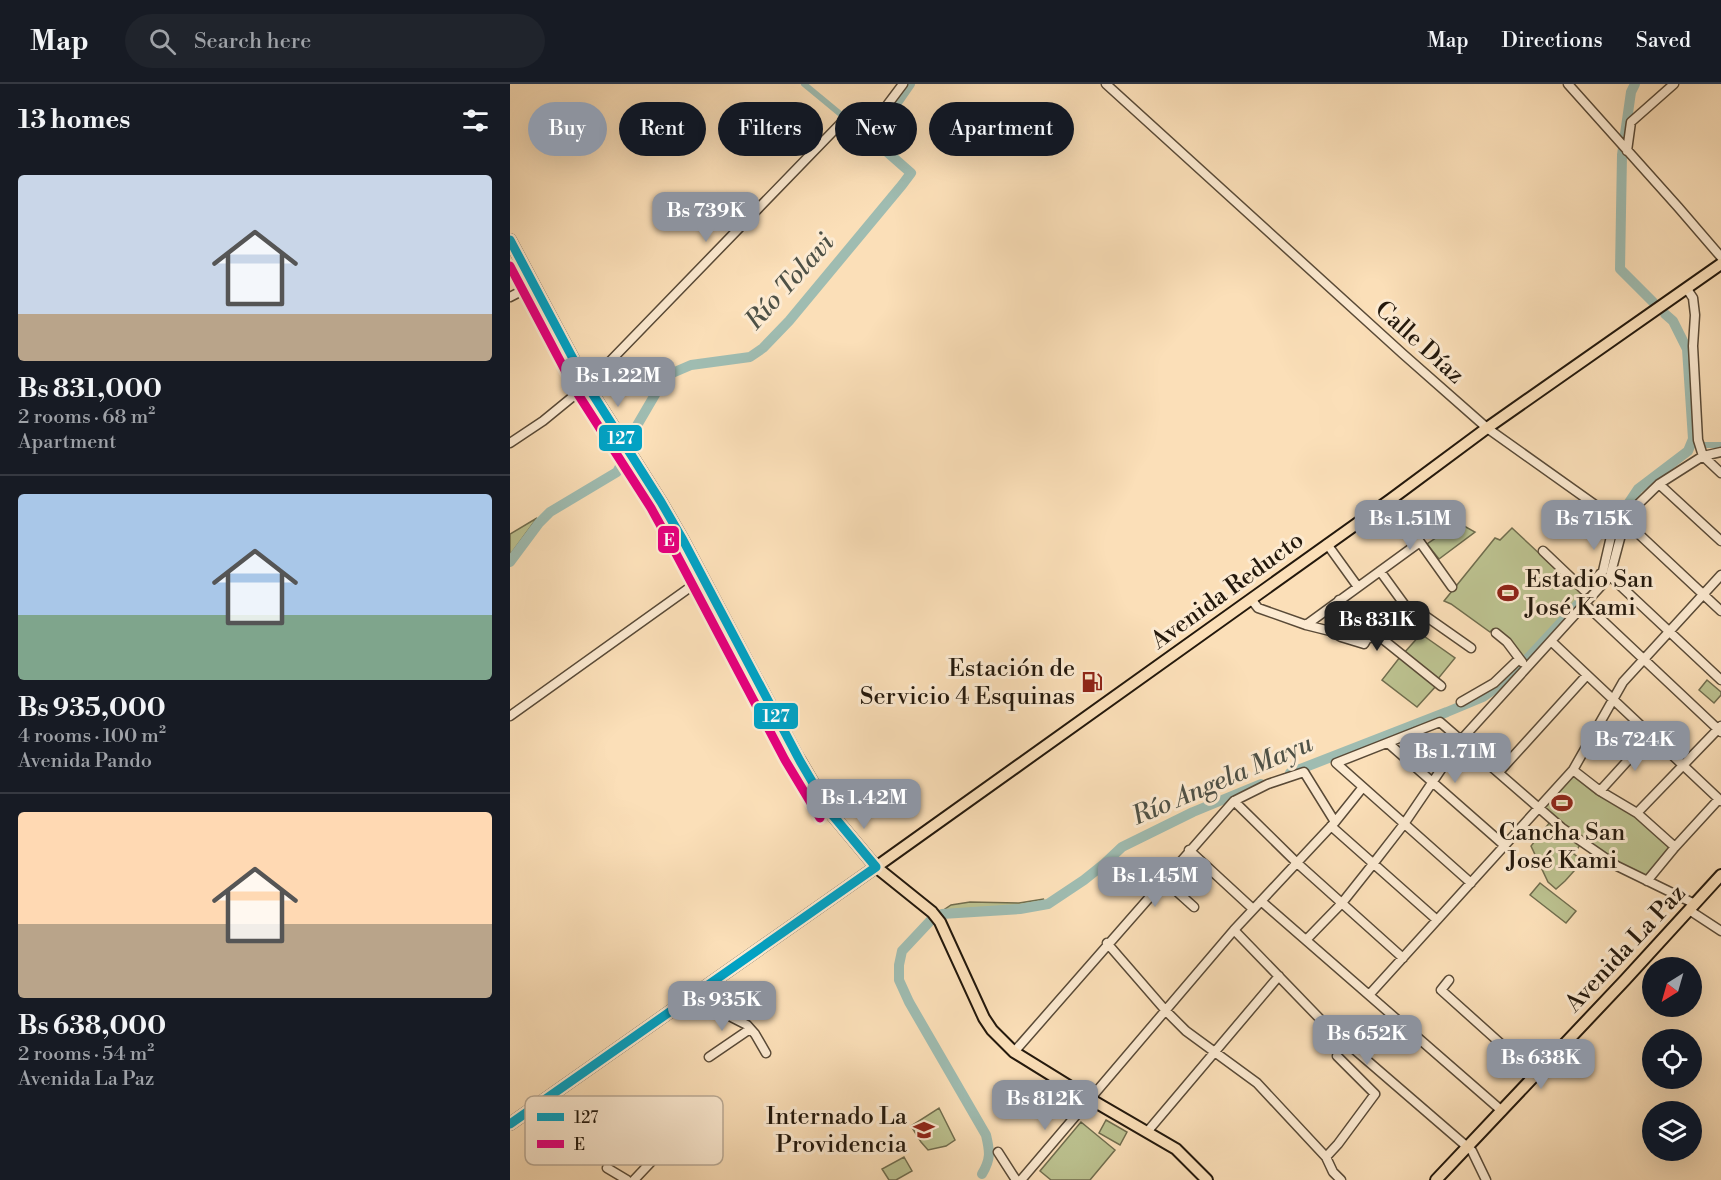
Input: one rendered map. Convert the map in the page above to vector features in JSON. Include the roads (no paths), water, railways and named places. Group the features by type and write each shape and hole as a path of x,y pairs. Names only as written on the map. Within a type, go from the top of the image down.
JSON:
{"main road":[{"path":"510,240 587,385 661,502 830,812 876,867 932,912 940,922 984,1018 992,1030 1014,1052 1176,1149 1207,1180"},
{"name":"Avenida Reducto","path":"549,1096 690,994 876,867 1486,428 1721,264"},
{"name":"Avenida La Paz","path":"1436,1180 1721,875"},
{"name":"Avenida Reducto","path":"510,1124 525,1113"}],"street":[{"path":"510,443 543,421 587,385 846,118 851,115 867,126 873,124 903,84"},
{"name":"Calle Díaz","path":"1106,84 1486,428 1619,520 1627,523 1721,611"},
{"path":"1568,84 1721,257"},
{"path":"1627,151 1631,122 1674,84"},
{"path":"510,297 533,285"},
{"path":"1687,289 1693,298 1695,315 1693,346 1698,440 1703,456 1721,473"},
{"path":"1543,551 1584,590 1603,571 1619,520 1659,484 1703,456 1721,453"},
{"path":"1659,484 1721,541"},
{"path":"1389,500 1452,587"},
{"path":"1306,940 1342,903 1404,824 1461,740 1610,576 1619,520"},
{"path":"1306,625 1420,542"},
{"path":"1327,544 1358,587"},
{"path":"1380,571 1412,615 1424,615 1471,648"},
{"path":"1369,994 1573,770 1623,682 1721,575"},
{"path":"1610,576 1721,680"},
{"path":"510,716 703,578"},
{"path":"1251,599 1258,608 1306,625 1330,630 1341,637 1364,644 1367,639 1380,637 1441,686"},
{"path":"1339,600 1367,639"},
{"path":"1585,604 1720,729 1637,813"},
{"path":"1496,633 1528,667"},
{"path":"1551,641 1720,800 1675,847 1647,881"},
{"path":"1461,702 1494,683 1519,658"},
{"path":"1499,772 1587,675"},
{"path":"1471,883 1336,763 1440,722 1562,828 1617,867 1692,907 1721,931"},
{"path":"1600,791 1651,735"},
{"path":"1388,743 1504,845"},
{"path":"1573,770 1600,791 1637,813 1675,847"},
{"path":"1014,1052 1163,879 1234,801 1268,784 1304,772 1333,824 1373,864 1437,920"},
{"path":"998,1152 1018,1180 1234,930 1333,824 1363,787"},
{"path":"1234,801 1296,862 1403,958"},
{"path":"1189,850 1253,909"},
{"path":"1163,879 1194,907"},
{"path":"1261,901 1502,1111"},
{"path":"1234,930 1322,1021"},
{"path":"1107,944 1186,1031 1257,1083 1326,1157 1333,1172 1341,1180"},
{"path":"1147,1132 1279,976"},
{"path":"1449,980 1441,990 1529,1069"},
{"path":"690,994 747,1026 755,1034 766,1053"},
{"path":"709,1057 750,1029"},
{"path":"1348,1044 1472,1151 1486,1180"},
{"path":"1326,1157 1375,1094 1337,1056"},
{"path":"634,1180 648,1165"},
{"path":"607,1168 627,1180"}],"waterway":[{"path":"804,84 835,110"},
{"name":"Río Tolavi","path":"510,562 550,512 617,472 632,444 632,434 660,386 670,374 691,365 750,357 763,348 789,321 911,173 878,144 876,133 910,84"},
{"name":"Río Angela Mayu","path":"1635,84 1631,92 1622,155 1620,269 1653,302"},
{"name":"Río Angela Mayu","path":"1620,516 1638,489 1688,451 1693,439 1687,349 1673,321 1665,314"},
{"path":"1704,445 1721,445"},
{"name":"Río Angela Mayu","path":"1527,659 1606,574 1609,562"},
{"name":"Río Angela Mayu","path":"1290,773 1483,697 1503,683 1518,667"},
{"name":"Río Angela Mayu","path":"942,914 1020,909 1048,904 1084,880 1122,847 1193,812 1261,784"},
{"name":"Río Angela Mayu","path":"932,919 902,951 899,980 909,1002 986,1135 989,1155 982,1174"}],"place":[{"name":"Estadio San José Kami","path":"1508,593"},
{"name":"Estación de Servicio 4 Esquinas","path":"1092,682"},
{"name":"Cancha San José Kami","path":"1562,803"},
{"name":"Internado La Providencia","path":"924,1130"}]}
